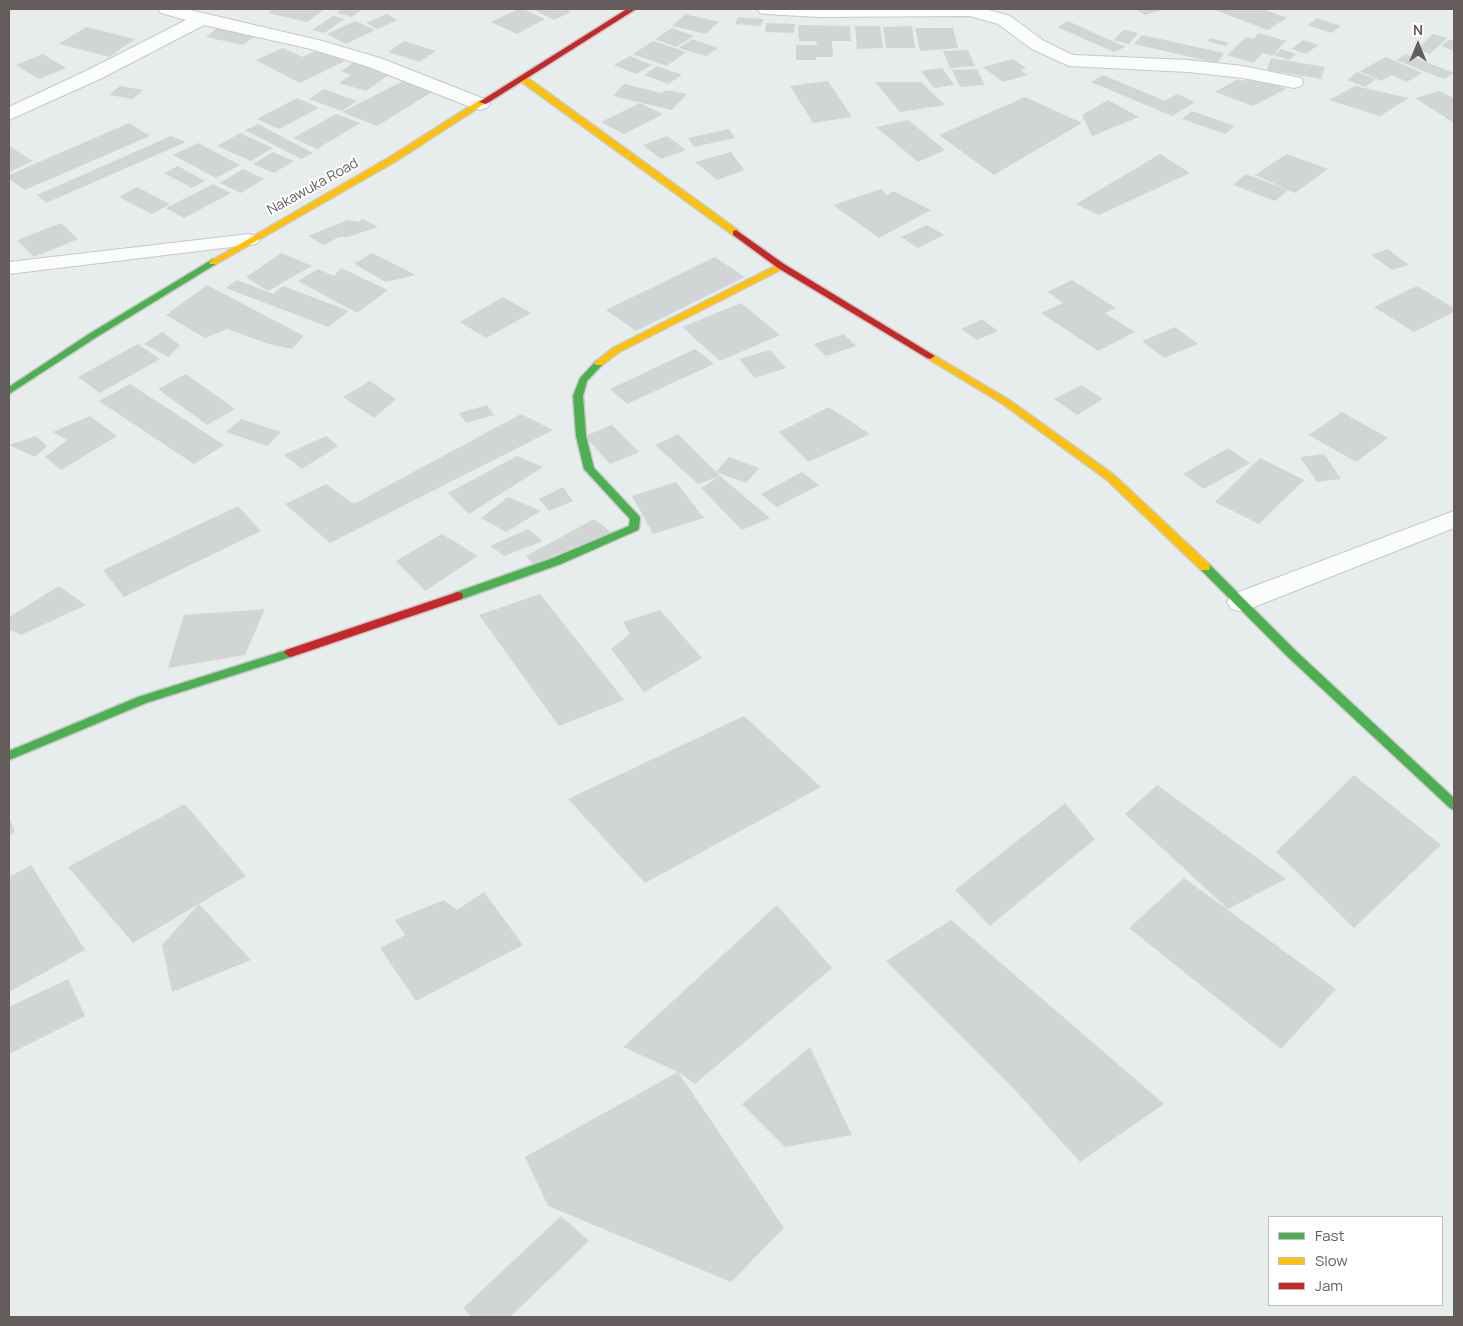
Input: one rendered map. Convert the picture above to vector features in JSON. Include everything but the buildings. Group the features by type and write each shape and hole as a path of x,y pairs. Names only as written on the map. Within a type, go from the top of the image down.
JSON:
{"street":[{"path":"168,9 202,20 316,45 373,62 480,104"},
{"name":"Nakawuka Road","path":"9,391 92,336 249,240 393,159 632,9"},
{"path":"766,9 818,12 970,11 990,14 1004,20 1038,45 1069,60 1188,66 1243,72 1294,82"},
{"path":"9,114 95,74 202,20"},
{"path":"522,78 781,266 1006,402 1110,477 1293,655 1454,805"},
{"path":"9,268 249,240"},
{"path":"9,756 142,700 346,635 490,585 557,561 634,528 635,518 589,469 580,436 581,422 578,396 583,380 596,365 616,350 781,266"},
{"path":"1240,602 1454,519"}],"traffic: fast":[{"path":"9,391 92,336 213,262"},
{"path":"458,596 557,561 634,528 635,518 589,469 581,436 578,396 583,380 599,363"},
{"path":"1205,567 1293,655 1454,805"},
{"path":"9,756 142,700 290,653"}],"traffic: slow":[{"path":"522,78 736,233"},
{"path":"213,262 393,159 483,102"},
{"path":"599,363 616,350 781,266"},
{"path":"930,356 1006,402 1110,477 1205,567"}],"traffic: jam":[{"path":"483,102 632,9"},
{"path":"736,233 781,266 930,356"},
{"path":"290,653 458,596"}]}
